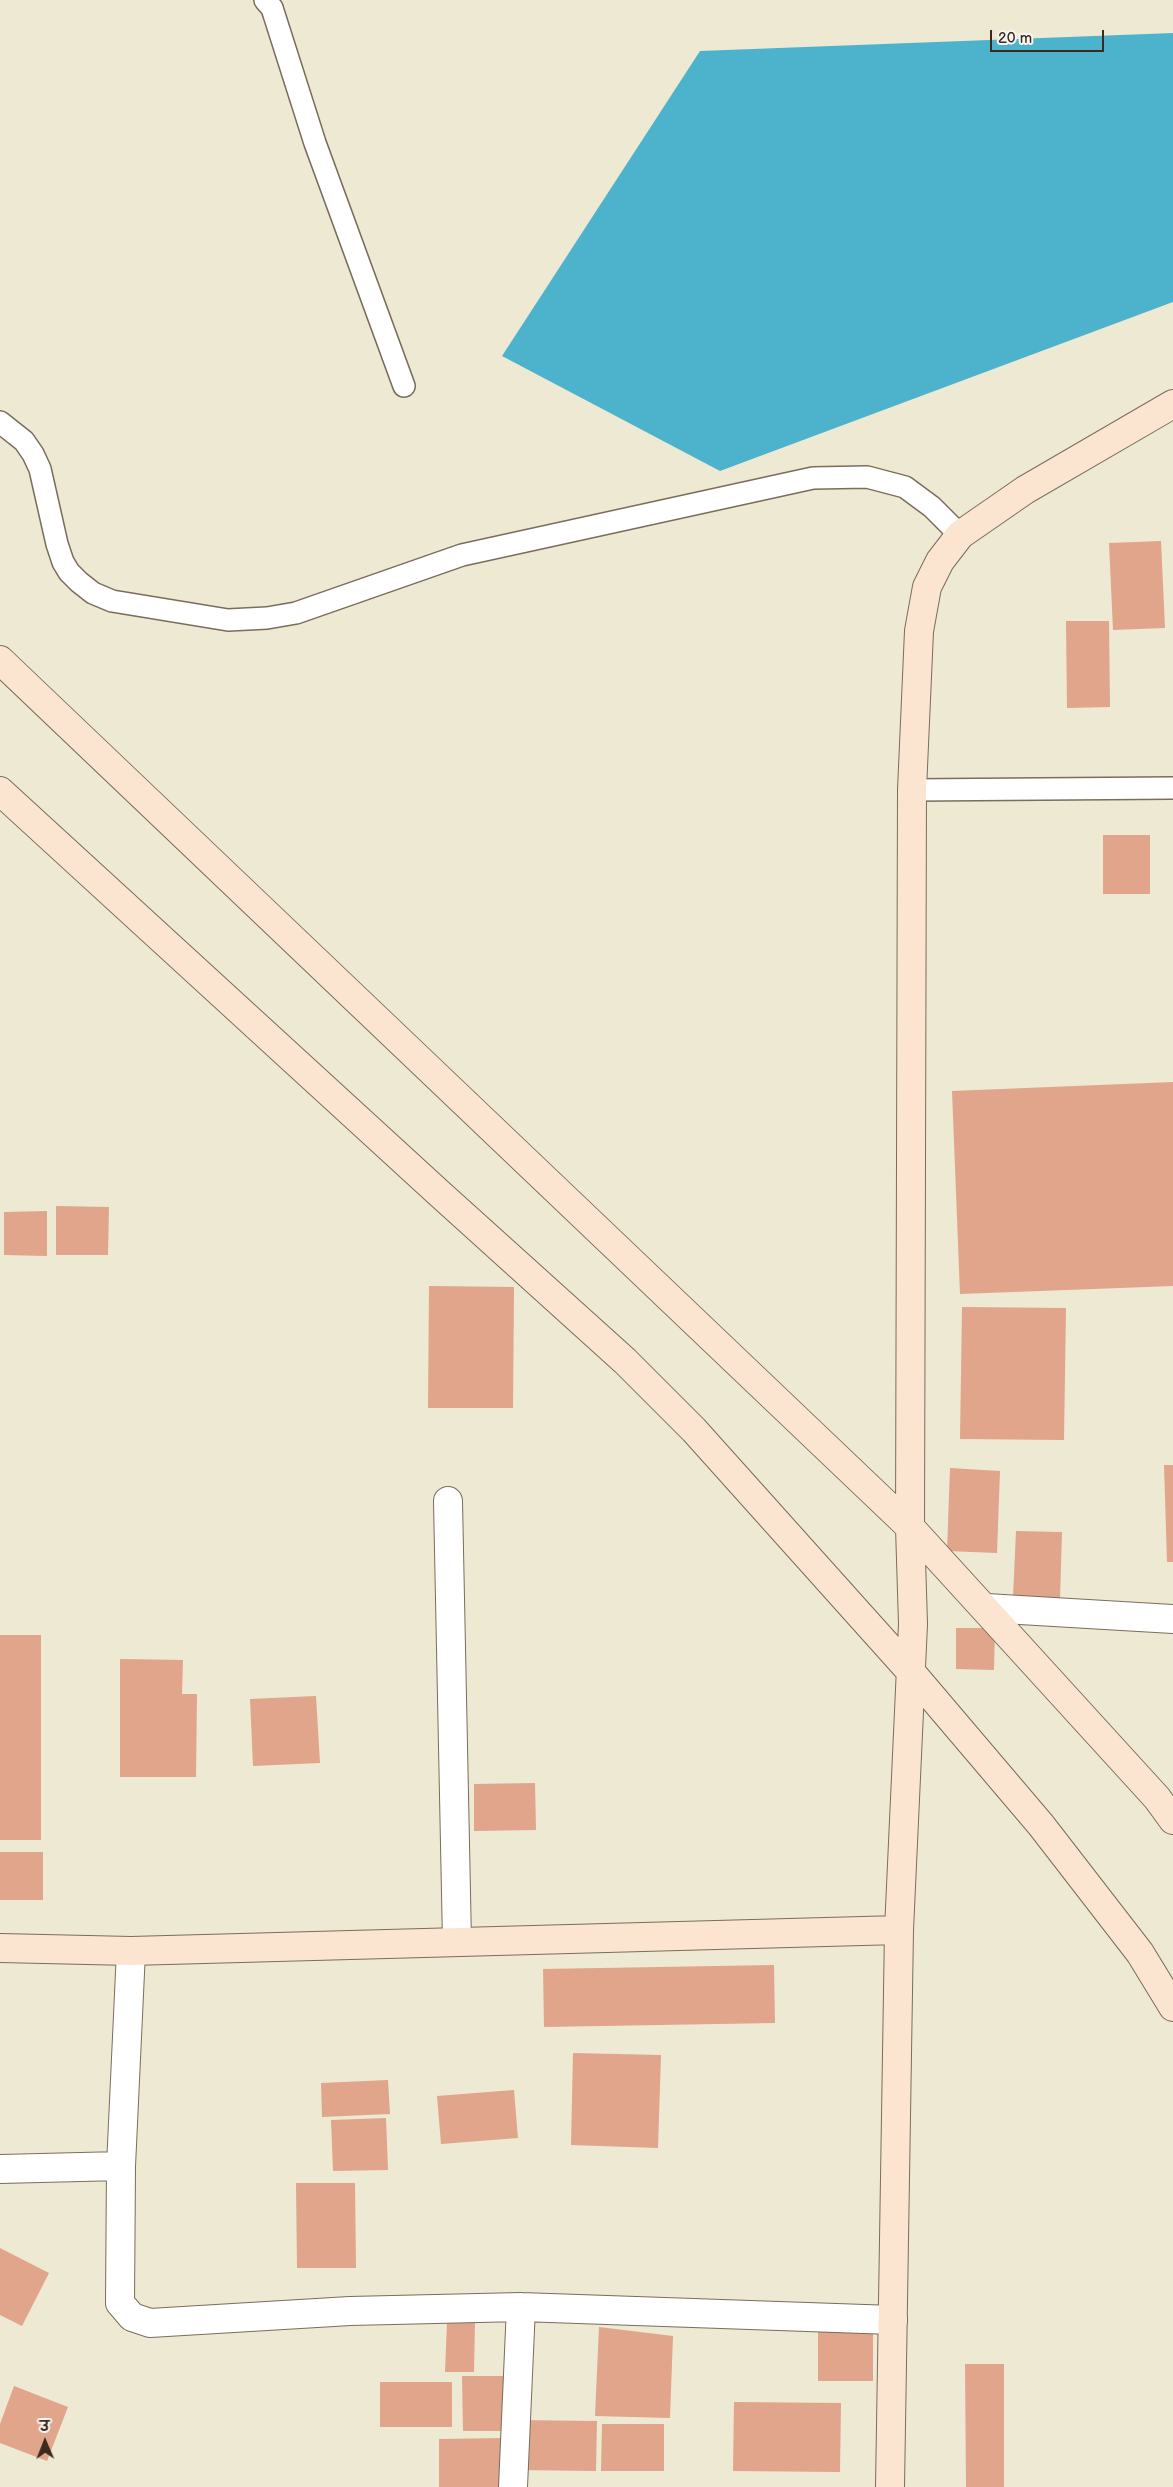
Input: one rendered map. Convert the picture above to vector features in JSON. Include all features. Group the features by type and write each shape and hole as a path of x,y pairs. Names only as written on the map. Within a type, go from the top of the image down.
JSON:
{"street":[{"path":"890,2487 899,1930 913,1624 910,1527 912,790 919,631 927,587 940,561 960,535 1025,490 1173,404"},
{"path":"0,660 910,1527 986,1608 1156,1798 1173,1820"},
{"path":"0,791 625,1361 694,1430 911,1672 1041,1825 1140,1953 1173,2007"},
{"path":"448,1501 457,1942"},
{"path":"986,1608 1173,1619"},
{"path":"0,1948 131,1950 899,1930"},
{"path":"131,1950 121,2166 120,2303 132,2317 150,2323 350,2311 521,2307 893,2320"},
{"path":"0,2169 121,2166"},
{"path":"513,2487 521,2307"}],"lane":[{"path":"265,0 272,8 315,144 404,386"},
{"path":"0,422 24,441 33,454 40,469 57,544 63,562 69,572 79,582 93,593 112,601 228,620 267,618 296,613 462,555 813,478 867,477 905,487 932,507 960,535"},
{"path":"912,790 1173,788"}],"water":[{"path":"1173,33 1173,302 720,471 502,356 700,51"}],"building":[{"path":"1161,541 1165,628 1113,630 1109,543"},
{"path":"1066,621 1109,621 1110,707 1067,708"},
{"path":"1103,835 1150,835 1150,894 1103,894"},
{"path":"1173,1082 1173,1286 960,1294 952,1091"},
{"path":"56,1206 109,1207 108,1255 56,1255"},
{"path":"47,1211 47,1256 4,1255 4,1212"},
{"path":"429,1286 514,1287 513,1408 428,1408"},
{"path":"962,1307 1066,1308 1064,1440 960,1439"},
{"path":"1164,1465 1173,1465 1173,1562 1167,1562"},
{"path":"950,1468 1000,1471 997,1553 947,1551"},
{"path":"1016,1531 1062,1532 1060,1599 1013,1597"},
{"path":"956,1628 995,1628 994,1670 956,1669"},
{"path":"0,1635 41,1635 41,1840 0,1840"},
{"path":"120,1659 183,1660 182,1694 197,1694 196,1777 120,1777"},
{"path":"316,1696 320,1763 253,1766 250,1699"},
{"path":"535,1783 536,1830 474,1831 474,1784"},
{"path":"0,1852 43,1852 43,1900 0,1900"},
{"path":"774,1965 775,2023 544,2027 543,1969"},
{"path":"573,2053 661,2055 658,2148 571,2145"},
{"path":"388,2080 390,2114 322,2117 321,2083"},
{"path":"514,2090 518,2138 441,2144 437,2096"},
{"path":"386,2118 388,2170 333,2171 331,2120"},
{"path":"296,2183 355,2183 356,2268 297,2268"},
{"path":"0,2248 49,2273 22,2326 0,2315"},
{"path":"447,2322 475,2322 474,2372 445,2372"},
{"path":"818,2323 873,2324 873,2381 818,2381"},
{"path":"599,2327 673,2336 670,2418 595,2416"},
{"path":"965,2364 1004,2364 1004,2487 966,2487"},
{"path":"462,2376 510,2376 510,2431 463,2431"},
{"path":"380,2382 452,2382 452,2427 380,2427"},
{"path":"14,2386 68,2407 47,2461 0,2443 0,2424"},
{"path":"734,2402 841,2403 840,2472 733,2471"},
{"path":"517,2420 597,2421 596,2471 516,2470"},
{"path":"602,2424 664,2424 664,2471 601,2471"},
{"path":"506,2438 506,2487 439,2487 439,2439"}]}
